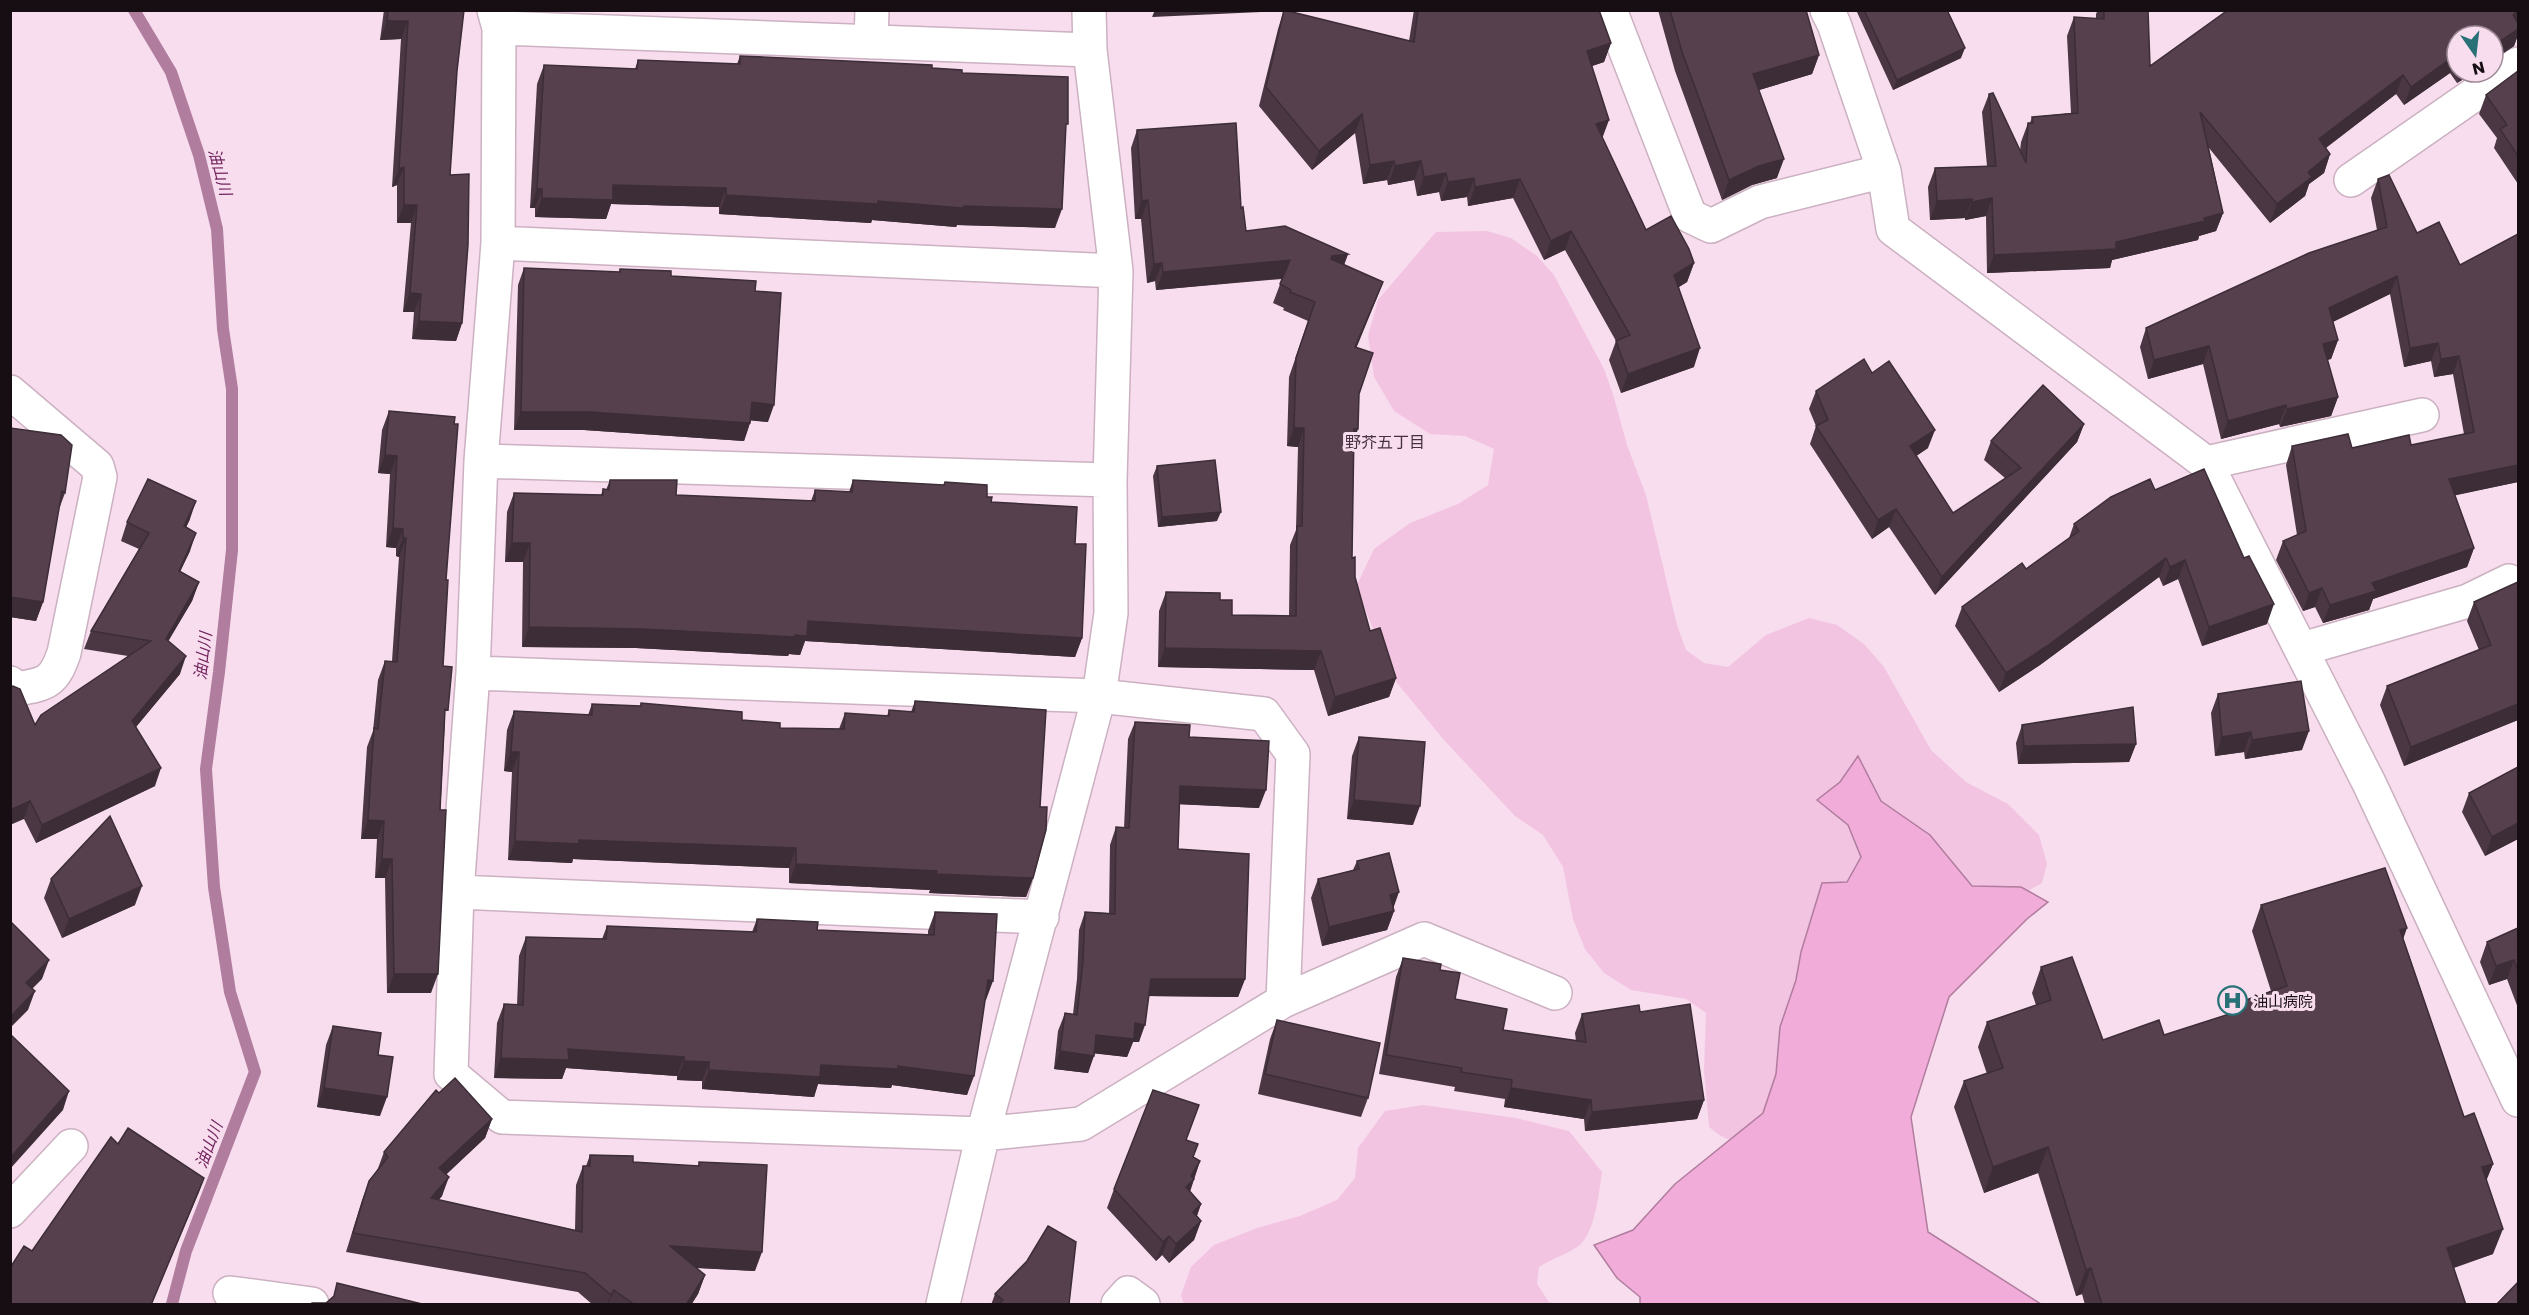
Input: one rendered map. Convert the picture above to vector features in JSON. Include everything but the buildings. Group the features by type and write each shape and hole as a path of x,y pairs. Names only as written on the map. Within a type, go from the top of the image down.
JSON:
{"street":[{"path":"943,1305 982,1134 1042,917 1099,696 1111,613 1110,480 1116,271 1090,50 1089,10"},
{"path":"1610,10 1690,216 1711,226 1760,202 1884,171"},
{"path":"1827,10 1834,24 1884,171 1893,229 2206,463 2369,783 2518,1100"},
{"path":"1090,50 872,26 497,19 498,243 481,461 473,674 457,892 451,1074 502,1117 982,1134 1081,1124 1283,1001 1424,939 1555,993"},
{"path":"2351,180 2518,64"},
{"path":"498,243 1116,271"},
{"path":"10,392 97,466 99,477 64,653 56,674 38,686 17,689 10,683"},
{"path":"2206,463 2422,415"},
{"path":"481,461 1110,480"},
{"path":"2302,649 2468,601 2510,581"},
{"path":"473,674 1099,696 1264,714 1293,754 1283,1001"},
{"path":"457,892 1042,917"},
{"path":"10,1211 71,1146"},
{"path":"230,1293 312,1305"},
{"path":"1118,1305 1128,1293 1143,1305"}],"shaded area":[{"path":"1487,231 1511,238 1537,256 1554,275 1604,369 1627,445 1646,495 1677,625 1686,650 1704,663 1728,667 1766,635 1809,618 1837,625 1864,644 1884,667 1931,750 1966,782 2008,804 2039,835 2047,864 2042,883 1990,912 1875,870 1803,1047 1749,1149 1719,1135 1709,1127 1704,1071 1706,1013 1686,999 1631,990 1604,973 1585,949 1573,919 1563,867 1543,835 1515,816 1444,740 1393,678 1356,587 1374,549 1410,523 1458,504 1488,485 1494,449 1465,436 1430,434 1394,411 1374,377 1368,336 1378,300 1436,232"},
{"path":"1858,756 1881,801 1930,835 1972,886 2021,887 2048,902 2027,919 1949,997 1911,1117 1928,1232 2041,1304 1640,1304 1640,1297 1617,1278 1594,1245 1633,1230 1675,1184 1763,1113 1776,1074 1780,1027 1796,980 1801,952 1822,883 1847,882 1861,857 1848,825 1817,800 1840,782"},
{"path":"1423,1105 1516,1118 1569,1131 1602,1172 1592,1224 1583,1241 1572,1250 1539,1267 1537,1284 1549,1302 1557,1304 1184,1304 1181,1295 1191,1267 1214,1245 1257,1228 1300,1216 1337,1200 1355,1178 1358,1148 1385,1111"}],"waterway":[{"name":"油山川","path":"134,10 171,72 199,155 217,229 223,329 232,389 232,550 206,769 214,887 230,992 255,1072 186,1251 172,1304"}],"place":[{"name":"油山病院","path":"2232,1001"}],"district":[{"name":"野芥五丁目","path":"1385,442"}]}
